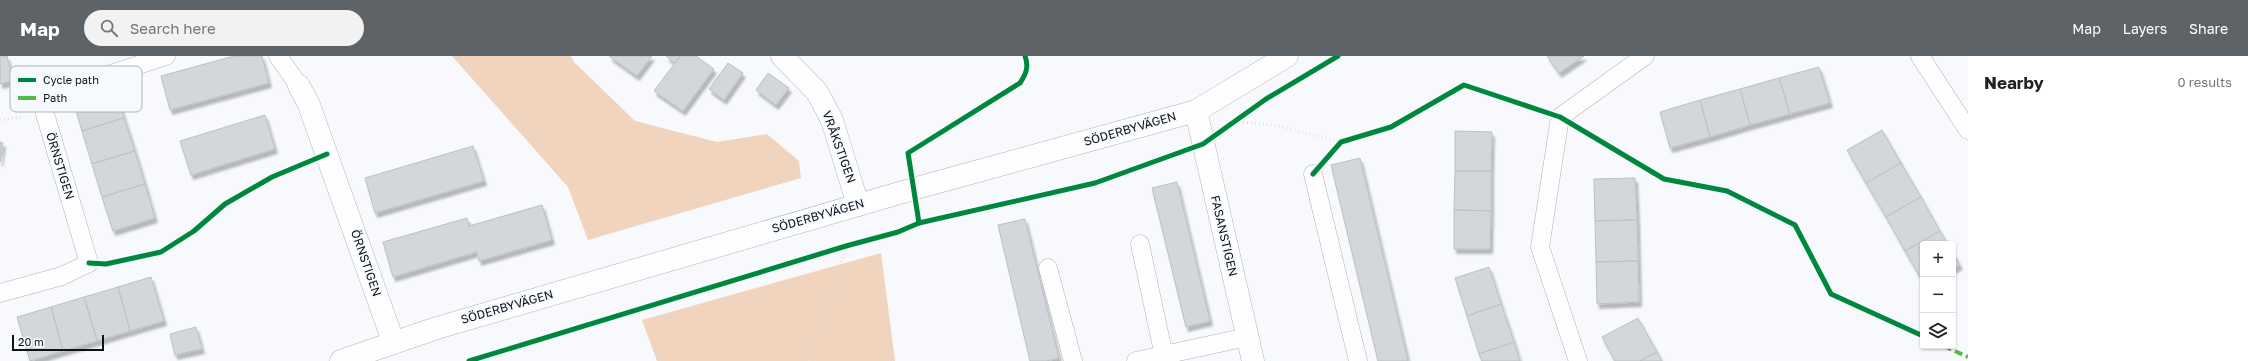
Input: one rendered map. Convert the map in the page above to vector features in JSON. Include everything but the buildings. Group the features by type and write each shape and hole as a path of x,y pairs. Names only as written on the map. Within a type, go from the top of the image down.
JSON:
{"street":[{"name":"VRÅKSTIGEN","path":"782,56 817,92 832,120 858,205"},
{"name":"SÖDERBYVÄGEN","path":"341,361 393,341 913,189 1196,110 1287,56"},
{"name":"ÖRNSTIGEN","path":"299,86 309,105 393,341"},
{"name":"FASANSTIGEN","path":"1196,110 1252,361"}],"lane":[{"name":"ÖRNSTIGEN","path":"135,66 166,56"},
{"name":"ÖRNSTIGEN","path":"278,56 299,86"},
{"path":"1578,361 1540,247 1560,117 1645,56"},
{"path":"1920,56 1968,130"},
{"name":"ÖRNSTIGEN","path":"45,112 89,263"},
{"path":"1314,174 1358,361"},
{"path":"1140,244 1164,356"},
{"path":"0,293 62,276 89,263"},
{"path":"1048,268 1073,361"},
{"path":"1136,361 1247,337"}],"path":[{"path":"919,223 908,153 1020,83 1027,72 1025,56"},
{"path":"1204,144 1241,118"},
{"path":"1235,123 1246,122 1341,142"},
{"path":"89,263 106,264 161,252 194,231 225,204 272,177 327,154"},
{"path":"912,226 927,222"},
{"path":"839,248 854,244"},
{"path":"809,361 846,246"}],"shaded area":[{"path":"452,56 571,56 574,62 635,121 717,142 767,134 799,161 801,178 588,240 568,187"},
{"path":"881,253 895,361 657,361 642,320"}],"marked path":[{"path":"1951,349 1968,357"}],"cycle path":[{"path":"919,223 908,153 1020,83 1026,70 1027,64 1025,56"},
{"path":"469,361 846,246 898,232 919,223 1095,183 1203,144 1266,99 1338,56"},
{"path":"1313,174 1341,142 1391,127 1464,85 1560,117 1664,179 1727,191 1795,225 1831,294 1920,335"},
{"path":"89,263 106,264 161,252 194,231 225,204 272,177 327,154"}]}
